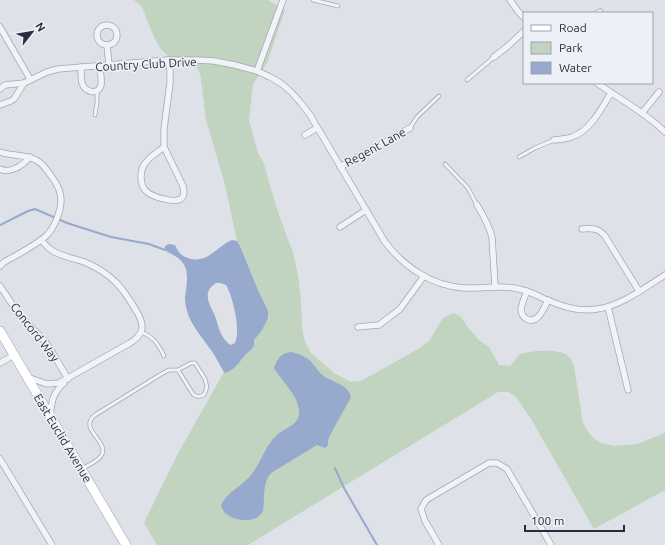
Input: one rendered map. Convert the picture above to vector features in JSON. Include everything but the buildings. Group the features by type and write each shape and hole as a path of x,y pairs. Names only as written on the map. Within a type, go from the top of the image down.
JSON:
{"main road":[{"name":"East Euclid Avenue","path":"0,331 126,545"}],"street":[{"path":"257,71 281,0"},
{"path":"510,0 523,17"},
{"path":"0,28 30,79"},
{"path":"494,57 523,32"},
{"path":"107,45 109,65"},
{"path":"164,147 143,166 141,173 142,185 148,193 154,196 179,200 184,195 183,186 164,147 164,129 170,83 168,60"},
{"name":"Country Club Drive","path":"0,105 14,100 24,83 30,79 47,72 58,70 168,60 198,60 214,61 257,71 282,84 301,103 385,242 407,265 424,276 440,283 464,288 495,286 528,291 562,306 580,310 595,310 608,307 618,303 665,276"},
{"path":"81,67 82,81 85,88 91,92 100,88 100,66"},
{"name":"Country Club Drive","path":"0,89 5,85 24,83"},
{"path":"598,84 642,113 665,132"},
{"path":"642,113 659,92"},
{"path":"554,140 571,137 588,127 611,93"},
{"path":"305,135 317,128"},
{"name":"Regent Lane","path":"340,167 410,128"},
{"path":"0,152 30,157 40,162 56,183 61,199 61,205 55,223 49,232 41,240 4,262 0,266"},
{"path":"0,170 9,170 20,167 30,157"},
{"path":"477,205 490,229 492,237 495,286"},
{"path":"340,227 366,210"},
{"path":"582,229 594,228 601,231 639,291"},
{"path":"27,377 47,384 59,383 130,343 139,336 142,323 123,289 115,280 86,263 49,249 41,240"},
{"path":"358,327 379,325 400,309 424,276"},
{"name":"Concord Way","path":"0,286 20,316 44,340 68,378"},
{"path":"528,291 521,308 524,318 528,320 535,319 539,316 548,300"},
{"path":"608,307 628,390"},
{"path":"0,363 14,355"},
{"path":"50,416 57,389 68,378"},
{"path":"0,459 52,545"},
{"path":"439,545 425,521 421,509 426,500 489,463 497,463 507,469 551,545"}],"lane":[{"path":"313,0 338,6"},
{"path":"467,80 494,57"},
{"path":"95,115 97,90"},
{"path":"410,128 417,117 439,96"},
{"path":"519,157 554,140"},
{"path":"445,164 468,188 477,205"},
{"path":"141,332 152,337 164,356"},
{"path":"81,469 100,458 103,452 103,448 90,425 91,418 164,373 169,370 178,370 191,363 195,364 207,384 204,395 196,397 178,370"}],"green space":[{"path":"134,0 268,0 285,10 267,63 253,84 249,120 258,153 264,164 276,206 293,252 298,275 304,339 311,353 334,373 351,382 361,381 418,349 429,341 443,318 454,313 461,317 480,341 489,347 499,365 510,366 520,354 525,353 537,351 557,351 563,353 570,357 574,366 583,423 593,438 601,443 614,446 637,444 665,433 665,490 594,529 531,419 516,397 508,392 498,392 248,545 157,545 144,523 177,455 224,372 226,373 238,364 252,349 254,346 254,340 268,318 268,311 237,241 225,185 206,120 200,73 197,68 178,63 170,58 160,48 142,7"}],"water":[{"path":"232,240 237,241 240,246 268,311 268,318 262,330 254,340 254,346 252,349 234,368 226,373 191,322 185,301 187,278 186,268 178,258 165,250 165,246 169,244 175,245 182,255 195,259 201,259 212,254","holes":["216,283 226,285 229,290 237,322 237,337 235,343 231,345 222,335 208,300 210,288"]},
{"path":"291,352 306,358 325,377 342,385 351,396 350,399 329,437 327,447 325,448 317,445 271,473 266,481 263,511 258,517 242,520 231,517 223,511 221,505 224,500 251,475 272,440 298,419 298,404 289,388 274,368 280,357"}],"waterway":[{"path":"0,225 35,209 67,223 111,237 149,244 165,250"},
{"path":"335,468 344,488 377,545"}]}
